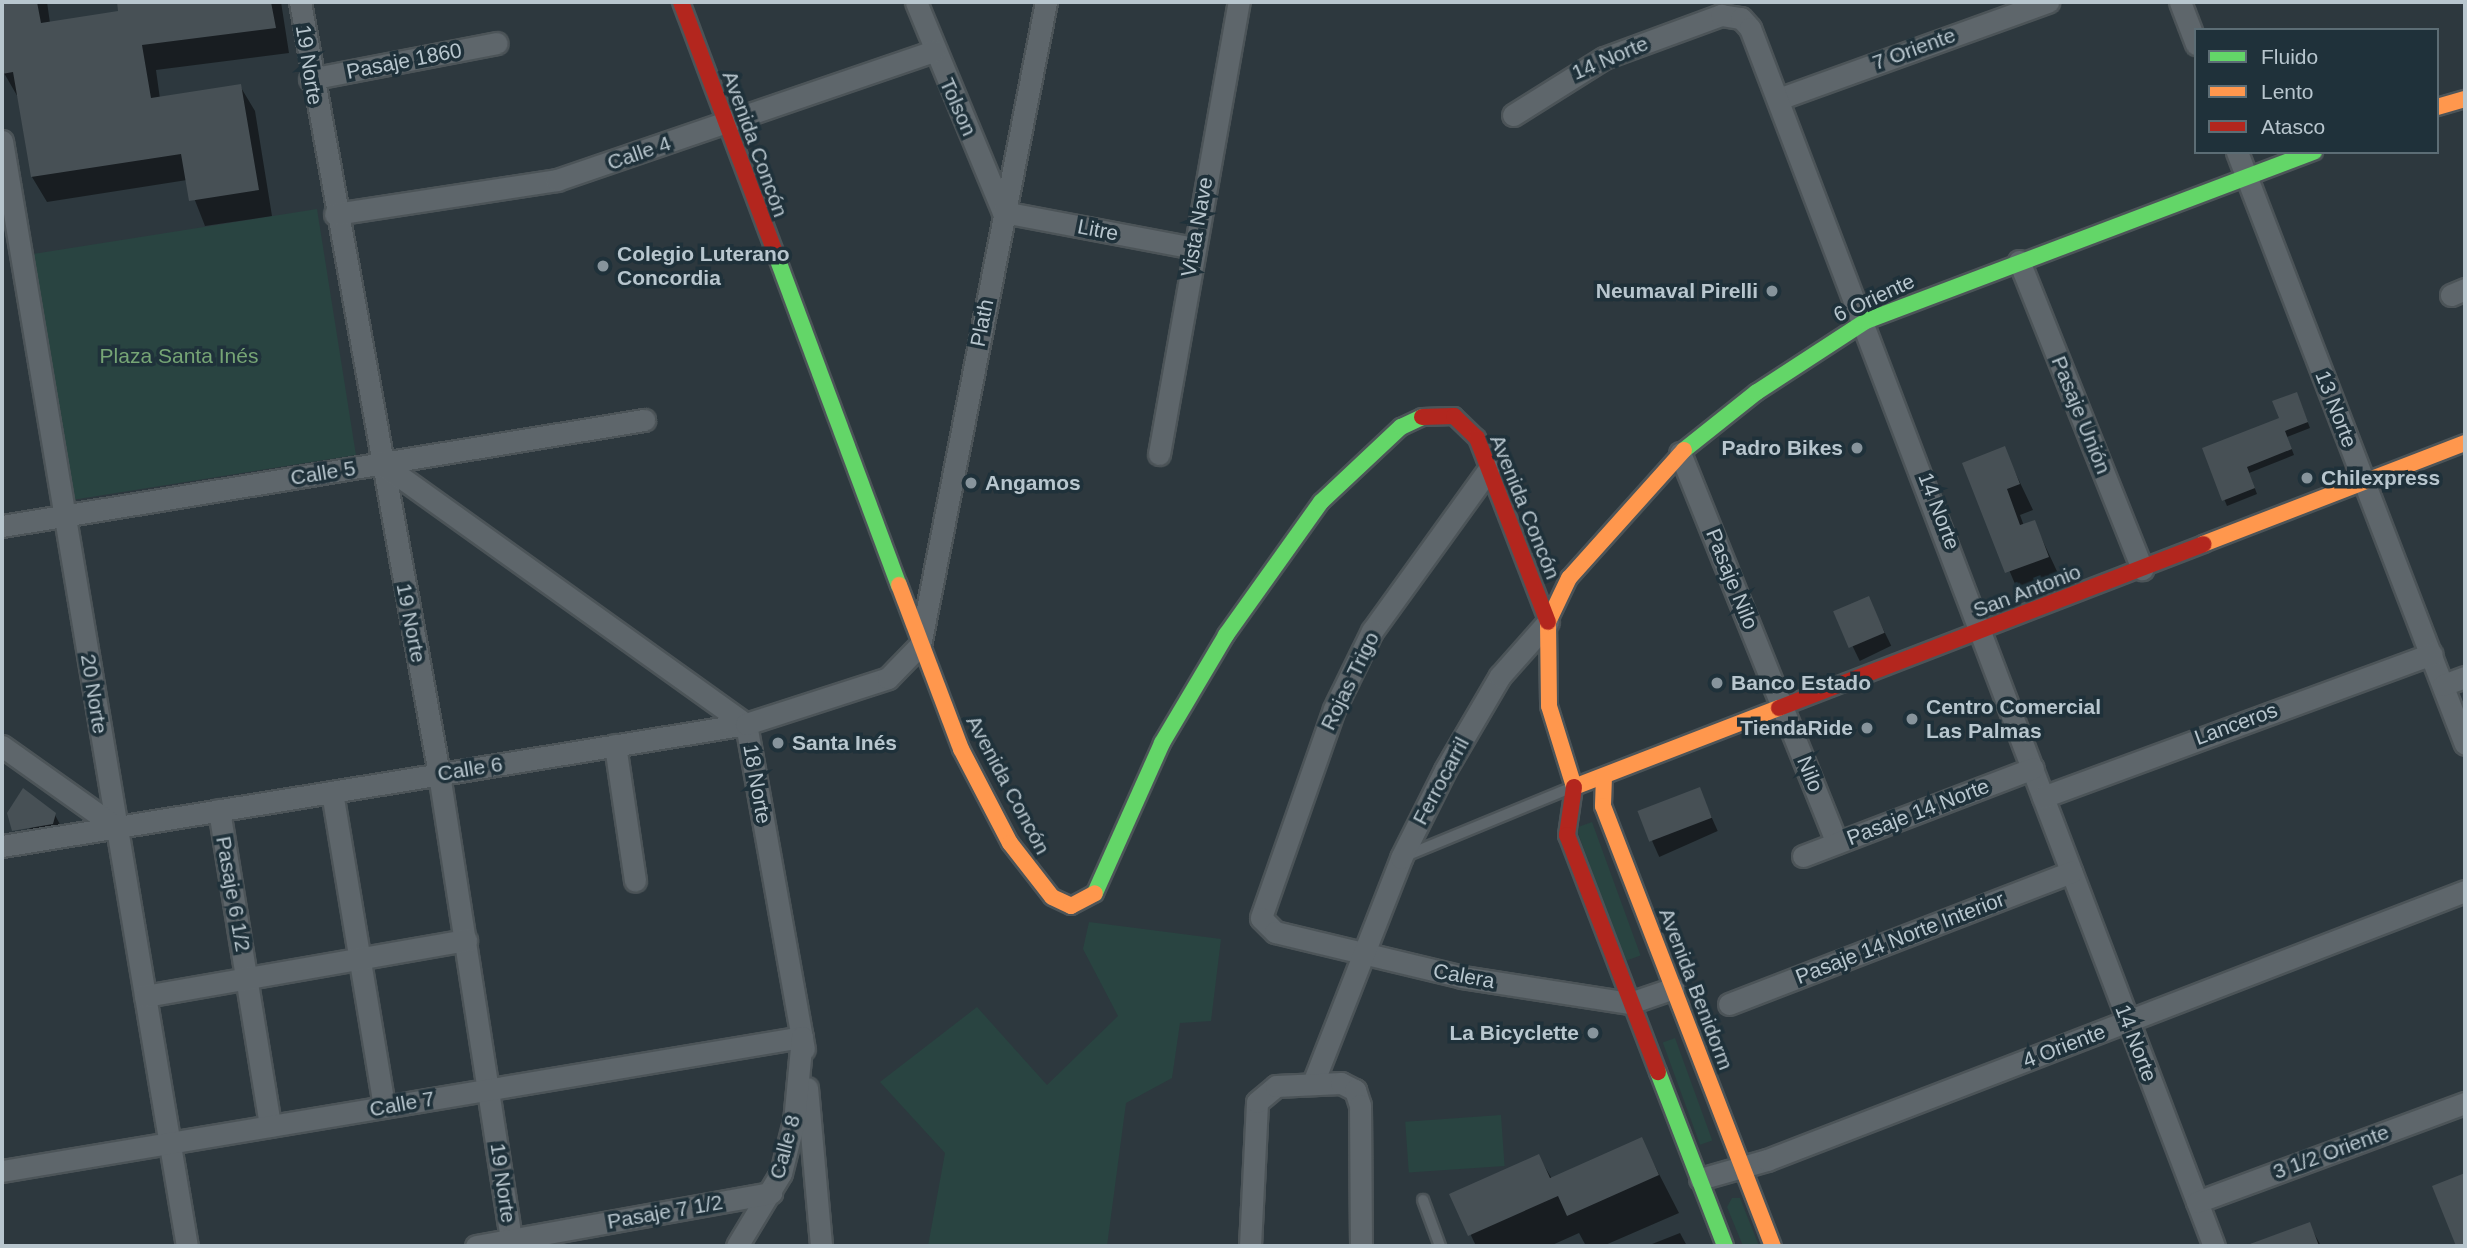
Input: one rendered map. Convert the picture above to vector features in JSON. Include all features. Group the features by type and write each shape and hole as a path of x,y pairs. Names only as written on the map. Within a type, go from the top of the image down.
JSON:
{"main road":[{"name":"Avenida Concón","path":"681,2 724,124 961,749 1010,843 1052,897 1071,906 1098,891 1162,743 1246,605 1321,502 1370,452 1427,415 1454,416 1477,438 1548,622"},
{"path":"2439,106 2465,99"},
{"name":"6 Oriente","path":"1548,622 1569,578 1601,538 1681,453 1757,391 1866,321 2309,154"},
{"name":"San Antonio","path":"1604,776 2465,443"},
{"path":"1548,622 1549,706 1574,787 1567,835 1726,1246"},
{"path":"1574,787 1604,776"},
{"name":"Avenida Benidorm","path":"1604,776 1603,806 1773,1246"}],"street":[{"name":"19 Norte","path":"300,2 310,79 439,774 490,1089 511,1243"},
{"name":"Tolson","path":"916,2 933,51 1003,212"},
{"name":"Plath","path":"920,645 1046,2"},
{"name":"Vista Nave","path":"1159,454 1193,248 1239,2"},
{"name":"7 Oriente","path":"1782,98 2048,2"},
{"path":"2180,2 2194,39"},
{"name":"14 Norte","path":"1514,115 1571,73 1721,15 1741,18 1750,28 1782,98 1984,630 2071,872 2214,1246"},
{"name":"Pasaje 1860","path":"310,79 497,43"},
{"name":"Calle 4","path":"335,214 557,180 933,51"},
{"name":"20 Norte","path":"2,141 7,204 64,515 187,1246"},
{"name":"13 Norte","path":"2238,154 2465,744"},
{"name":"Litre","path":"1003,212 1193,248"},
{"name":"Pasaje Unión","path":"2020,261 2142,569"},
{"name":"Calle 5","path":"2,526 644,420"},
{"name":"Pasaje Nilo","path":"1681,453 1782,705"},
{"name":"18 Norte","path":"381,463 746,724 802,1037 821,1246"},
{"name":"Rojas Trigo","path":"1261,918 1334,709 1367,643 1489,469"},
{"name":"Ferrocarril","path":"1313,1083 1366,957 1401,858 1500,676 1548,622"},
{"name":"Calle 6","path":"2,846 746,724 888,678 920,645"},
{"name":"Lanceros","path":"2043,797 2431,654"},
{"path":"2443,685 2465,677"},
{"name":"Nilo","path":"1782,705 1837,844"},
{"path":"615,745 635,881"},
{"path":"2,746 116,827"},
{"name":"Pasaje 14 Norte","path":"1802,856 2033,768"},
{"path":"332,792 363,958 384,1107"},
{"name":"Pasaje 6 1/2","path":"219,810 270,1126"},
{"name":"Pasaje 14 Norte Interior","path":"1729,1004 2071,872"},
{"name":"4 Oriente","path":"1700,1179 1743,1169 2465,891"},
{"name":"Calera","path":"1261,918 1275,932 1366,957 1630,1003 1674,988"},
{"name":"Pasaje 6 1/2","path":"145,996 466,940"},
{"name":"Calle 7","path":"2,1171 802,1037"},
{"name":"Calle 8","path":"737,1246 771,1193 794,1121 802,1037"},
{"path":"1250,1246 1257,1102 1276,1086 1313,1083 1341,1083 1358,1096 1361,1246"},
{"name":"3 1/2 Oriente","path":"2197,1202 2465,1103"},
{"name":"Pasaje 7 1/2","path":"476,1246 511,1243 771,1193"}],"lane":[{"path":"1401,858 1574,787"},
{"path":"1423,1200 1440,1246"}],"green space":[{"name":"Plaza Santa Inés","path":"317,209 356,455 71,500 32,254"},
{"path":"1592,822 1641,955 1625,961 1576,828"},
{"path":"1089,922 1221,939 1211,1021 1180,1023 1172,1078 1126,1103 1107,1246 928,1246 945,1153 880,1082 977,1007 1047,1085 1118,1016 1083,949"},
{"path":"1675,1038 1712,1140 1700,1145 1663,1042"},
{"path":"1501,1115 1505,1166 1409,1173 1405,1122"},
{"path":"1732,1198 1740,1198 1759,1246 1743,1246 1727,1207"}],"building":[{"path":"2,2 37,2 41,23 118,11 117,2 271,2 276,28 142,45 151,98 241,84 259,190 189,201 181,154 31,177 13,72 2,74"},
{"path":"2297,392 2308,422 2285,431 2292,449 2247,467 2255,488 2222,501 2202,448 2279,418 2272,401"},
{"path":"2005,446 2020,484 2007,489 2020,525 2035,520 2049,557 2005,573 1962,463"},
{"path":"1869,596 1885,633 1849,648 1833,611"},
{"path":"1700,787 1712,818 1649,842 1637,811"},
{"path":"23,788 56,813 53,824 12,831 7,813"},
{"path":"1642,1137 1659,1175 1567,1216 1558,1196 1468,1236 1449,1194 1539,1154 1550,1178"},
{"path":"2465,1173 2465,1246 2456,1246 2432,1186"},
{"path":"2310,1222 2319,1246 2250,1244"}],"traffic: fast":[{"path":"1684,450 1757,392 1866,321 2309,154"},
{"path":"776,255 899,585"},
{"path":"1095,893 1162,743 1226,635 1321,502 1401,427 1422,417"},
{"path":"1658,1072 1725,1246"}],"traffic: slow":[{"path":"2439,106 2465,99"},
{"path":"2203,544 2465,443"},
{"path":"1684,450 1569,578 1548,622 1549,706 1574,787 1779,708"},
{"path":"899,585 961,749 1010,843 1052,897 1071,906 1095,893"},
{"path":"1604,776 1603,806 1773,1246"}],"traffic: jam":[{"path":"681,2 776,255"},
{"path":"1422,417 1454,416 1477,438 1548,622"},
{"path":"1779,708 2203,544"},
{"path":"1574,787 1567,835 1658,1072"}],"place":[{"name":"Colegio Luterano Concordia","path":"603,266"},
{"name":"Neumaval Pirelli","path":"1772,291"},
{"name":"Padro Bikes","path":"1857,448"},
{"name":"Chilexpress","path":"2307,478"},
{"name":"Angamos","path":"971,483"},
{"name":"Banco Estado","path":"1717,683"},
{"name":"Centro Comercial Las Palmas","path":"1912,719"},
{"name":"TiendaRide","path":"1867,728"},
{"name":"Santa Inés","path":"778,743"},
{"name":"La Bicyclette","path":"1593,1033"}]}
